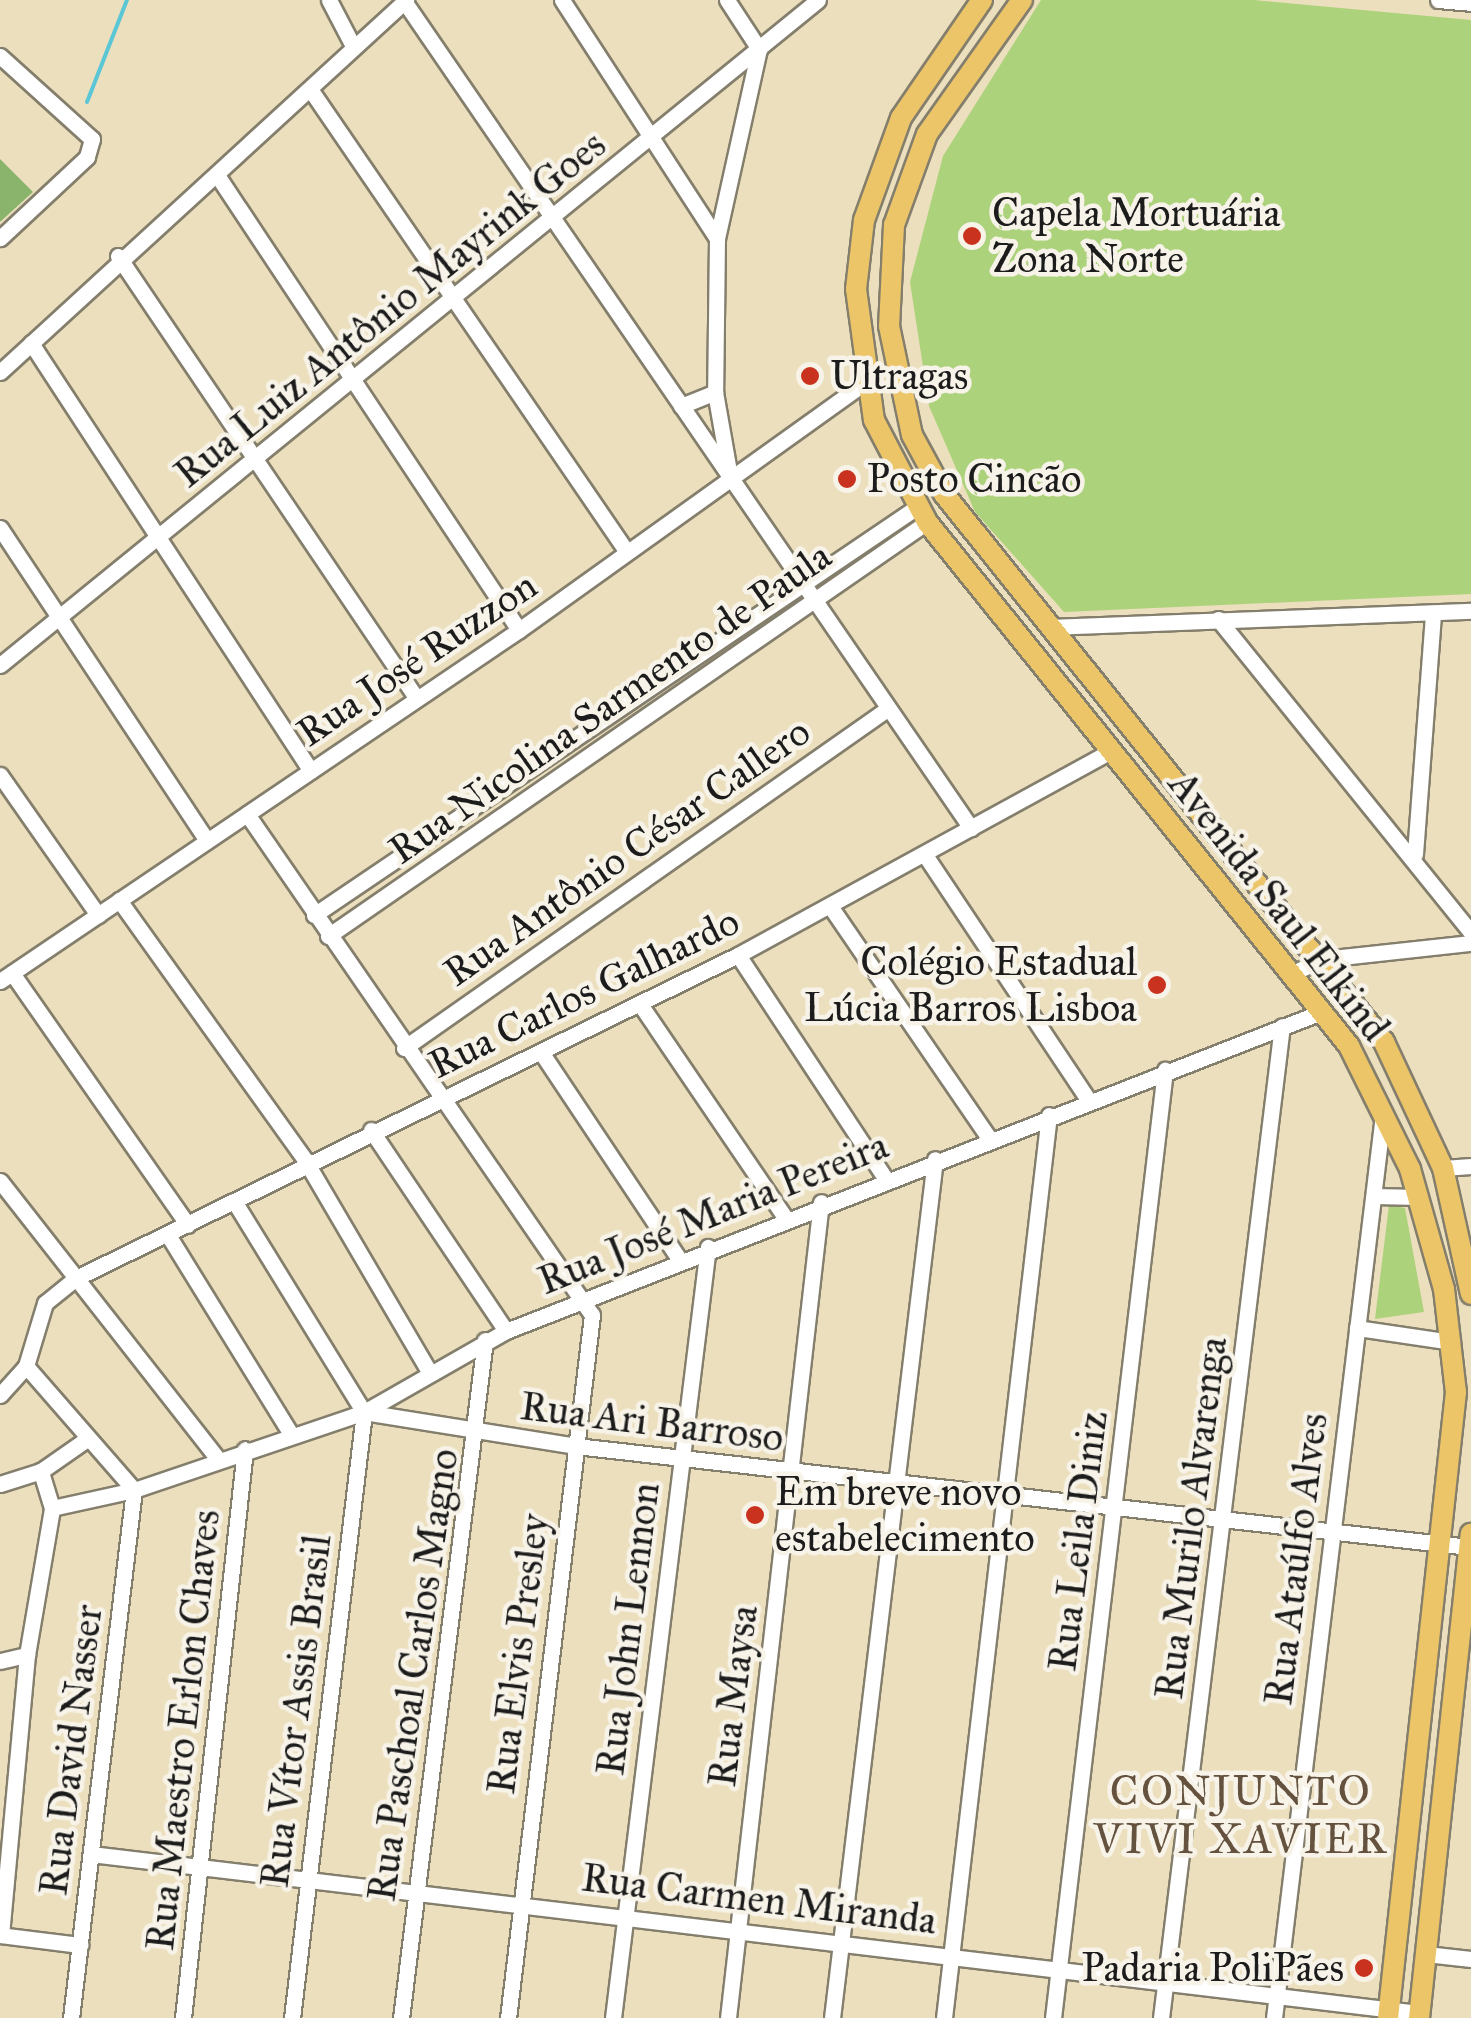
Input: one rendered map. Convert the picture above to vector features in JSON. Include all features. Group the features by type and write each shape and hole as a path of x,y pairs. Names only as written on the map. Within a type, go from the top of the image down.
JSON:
{"main road":[{"name":"Avenida Saul Elkind","path":"982,0 901,118 876,180 856,290 864,383 922,514 991,594 1324,1011 1384,1108 1419,1196 1444,1289 1452,1342 1444,1546 1389,2012"},
{"name":"Avenida Saul Elkind","path":"1022,0 927,134 894,225 889,326 912,434 944,494 1323,959 1384,1042 1443,1168 1471,1290"},
{"path":"864,383 887,386 912,434"},
{"path":"991,594 1029,626 1050,627"},
{"path":"1444,1289 1471,1290"},
{"path":"1452,1342 1471,1396"},
{"path":"1419,2015 1471,1534"}],"street":[{"path":"330,0 354,46"},
{"path":"562,0 716,238"},
{"path":"727,0 759,49 716,238 715,392 730,476"},
{"name":"Rua Luiz Antônio Mayrink Goes","path":"0,665 818,0"},
{"path":"1438,0 1471,3"},
{"path":"0,372 118,256 217,174 405,1 971,828"},
{"path":"0,55 92,139 87,158 0,238"},
{"path":"310,89 627,552"},
{"path":"217,174 520,630"},
{"path":"118,256 418,699"},
{"path":"30,343 154,543 312,770"},
{"name":"Rua José Ruzzon","path":"6,977 520,630 864,383"},
{"path":"681,406 715,392"},
{"name":"Rua Nicolina Sarmento de Paula","path":"314,915 804,588 922,514"},
{"name":"Rua Nicolina Sarmento de Paula","path":"328,936 814,603 922,514"},
{"path":"0,528 207,841"},
{"path":"1050,627 1471,611"},
{"path":"1415,854 1433,613"},
{"path":"1218,619 1415,854 1471,933"},
{"name":"Rua Antônio César Callero","path":"404,1048 887,710"},
{"name":"Rua Carlos Galhardo","path":"76,1278 188,1225 305,1160 542,1052 738,955 1112,750"},
{"path":"0,775 98,915"},
{"path":"246,814 440,1100 586,1299"},
{"path":"925,855 1088,1100"},
{"path":"119,900 305,1160 427,1368"},
{"path":"830,906 989,1138"},
{"path":"1295,972 1323,959 1471,943"},
{"path":"738,955 885,1178"},
{"path":"6,977 188,1225"},
{"path":"640,1004 784,1216"},
{"name":"Rua José Maria Pereira","path":"52,1508 134,1490 364,1412 427,1368 678,1259 1324,1011"},
{"name":"Rua Murilo Alvarenga","path":"1160,2018 1225,1520 1282,1026"},
{"path":"542,1052 678,1259"},
{"name":"Rua Leila Diniz","path":"1054,2018 1165,1070"},
{"name":"Rua Ataúlfo Alves","path":"1274,2018 1384,1108"},
{"path":"944,2018 1049,1115"},
{"path":"371,1130 506,1331"},
{"path":"832,2018 900,1484 935,1158"},
{"path":"1443,1168 1471,1166"},
{"path":"0,1181 218,1459"},
{"path":"1374,1196 1419,1196"},
{"path":"234,1201 364,1412"},
{"name":"Rua Maysa","path":"728,2018 821,1202"},
{"path":"168,1235 291,1434"},
{"name":"Rua John Lennon","path":"614,2018 708,1247"},
{"path":"0,1395 26,1366 45,1303 76,1278"},
{"name":"Rua Elvis Presley","path":"508,2018 593,1326 586,1299"},
{"path":"1358,1328 1452,1342"},
{"name":"Rua Paschoal Carlos Magno","path":"401,2018 478,1434 485,1340"},
{"path":"26,1366 84,1441 134,1490"},
{"name":"Rua Ari Barroso","path":"364,1412 478,1434 576,1446 1470,1547"},
{"name":"Rua Vítor Assis Brasil","path":"292,2018 364,1412"},
{"path":"0,1484 41,1471 84,1441"},
{"name":"Rua Maestro Erlon Chaves","path":"183,2018 246,1449"},
{"path":"41,1471 52,1508 26,1655 1,1935 80,1944"},
{"name":"Rua David Nasser","path":"71,2018 134,1490"},
{"path":"0,1661 26,1655"},
{"name":"Rua Carmen Miranda","path":"91,1854 1277,1992 1419,2015"},
{"path":"1426,1954 1471,1959"}],"green space":[{"path":"1041,0 1254,0 1471,20 1471,594 1064,612 975,512 929,406 910,282 943,156"},
{"path":"0,159 33,192 0,222"},
{"path":"1389,1205 1405,1208 1424,1312 1375,1319"}],"waterway":[{"path":"87,102 127,0"}],"place":[{"name":"Capela Mortuária Zona Norte","path":"972,236"},
{"name":"Ultragas","path":"810,376"},
{"name":"Posto Cincão","path":"847,479"},
{"name":"Colégio Estadual Lúcia Barros Lisboa","path":"1157,985"},
{"name":"Em breve novo estabelecimento","path":"755,1515"},
{"name":"Padaria PoliPães","path":"1364,1968"}],"district":[{"name":"CONJUNTO VIVI XAVIER","path":"1241,1815"}]}
